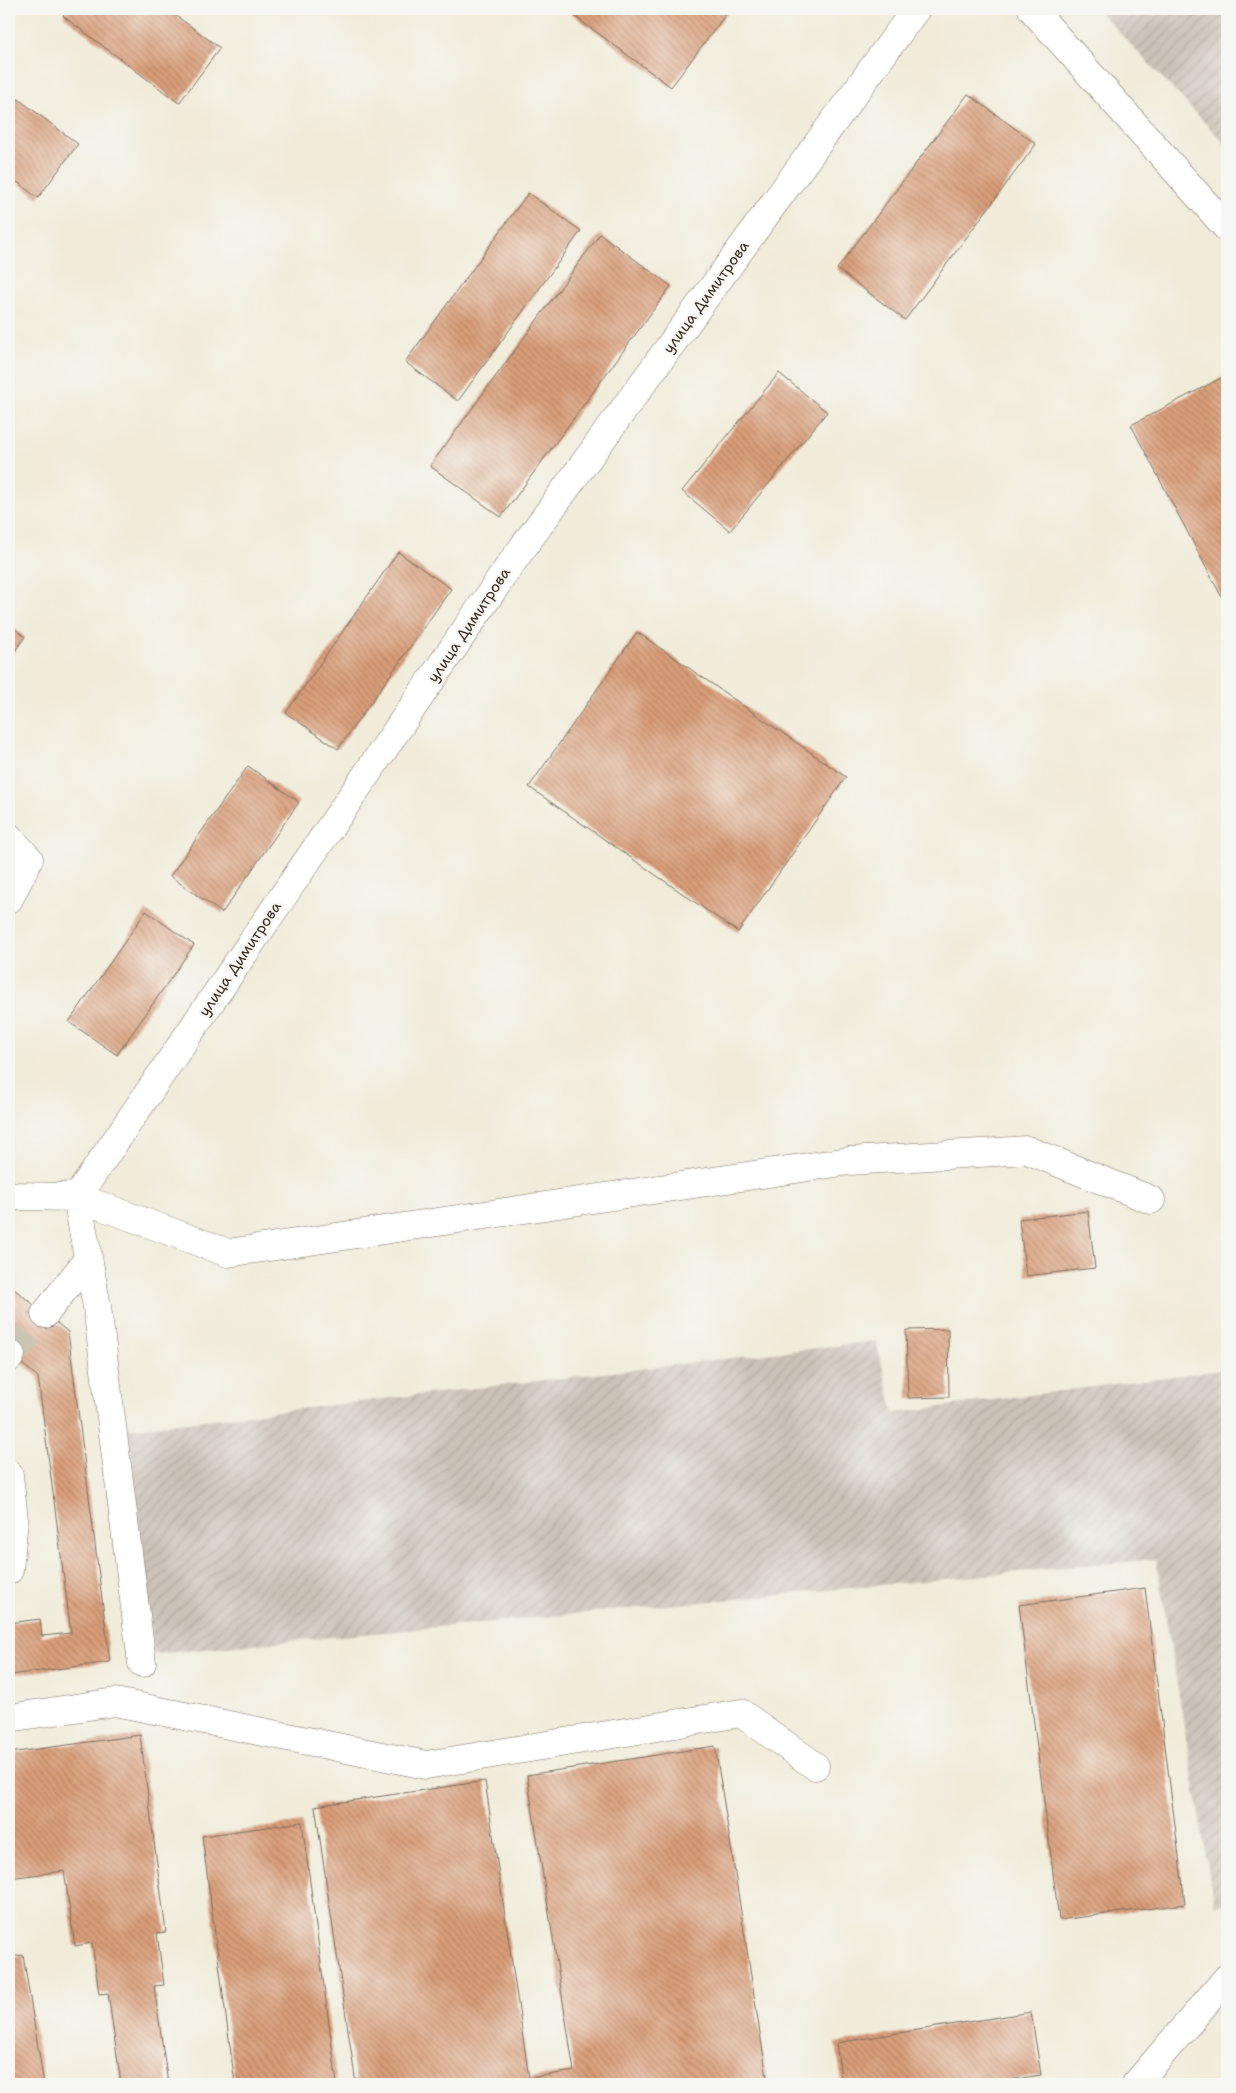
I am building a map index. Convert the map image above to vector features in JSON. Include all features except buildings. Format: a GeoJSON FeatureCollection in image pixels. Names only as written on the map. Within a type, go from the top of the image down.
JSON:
{"type":"FeatureCollection","features":[{"type":"Feature","properties":{"kind":"street","name":"улица Димитрова"},"geometry":{"type":"LineString","coordinates":[[77,1197],[510,565],[916,9]]}},
{"type":"Feature","properties":{"kind":"street"},"geometry":{"type":"LineString","coordinates":[[1032,9],[1227,228]]}},
{"type":"Feature","properties":{"kind":"street"},"geometry":{"type":"LineString","coordinates":[[9,836],[29,859],[9,899]]}},
{"type":"Feature","properties":{"kind":"street"},"geometry":{"type":"LineString","coordinates":[[9,1196],[77,1197],[228,1253],[849,1161],[1027,1150],[1151,1200]]}},
{"type":"Feature","properties":{"kind":"street"},"geometry":{"type":"LineString","coordinates":[[77,1197],[97,1307],[142,1663]]}},
{"type":"Feature","properties":{"kind":"street"},"geometry":{"type":"LineString","coordinates":[[45,1314],[88,1259]]}},
{"type":"Feature","properties":{"kind":"street"},"geometry":{"type":"LineString","coordinates":[[9,1475],[14,1520],[9,1570]]}},
{"type":"Feature","properties":{"kind":"street"},"geometry":{"type":"LineString","coordinates":[[9,1718],[115,1702],[426,1766],[741,1713],[815,1766]]}},
{"type":"Feature","properties":{"kind":"street"},"geometry":{"type":"LineString","coordinates":[[1136,2084],[1227,1978]]}},
{"type":"Feature","properties":{"kind":"shaded area"},"geometry":{"type":"Polygon","coordinates":[[[1097,9],[1227,9],[1227,146],[1097,9]]]}},
{"type":"Feature","properties":{"kind":"shaded area"},"geometry":{"type":"Polygon","coordinates":[[[876,1341],[894,1413],[1227,1369],[1227,1902],[1214,1905],[1156,1559],[154,1654],[128,1429],[876,1341]]]}},
{"type":"Feature","properties":{"kind":"tunnel"},"geometry":{"type":"LineString","coordinates":[[11,1355],[45,1314]]}}]}
